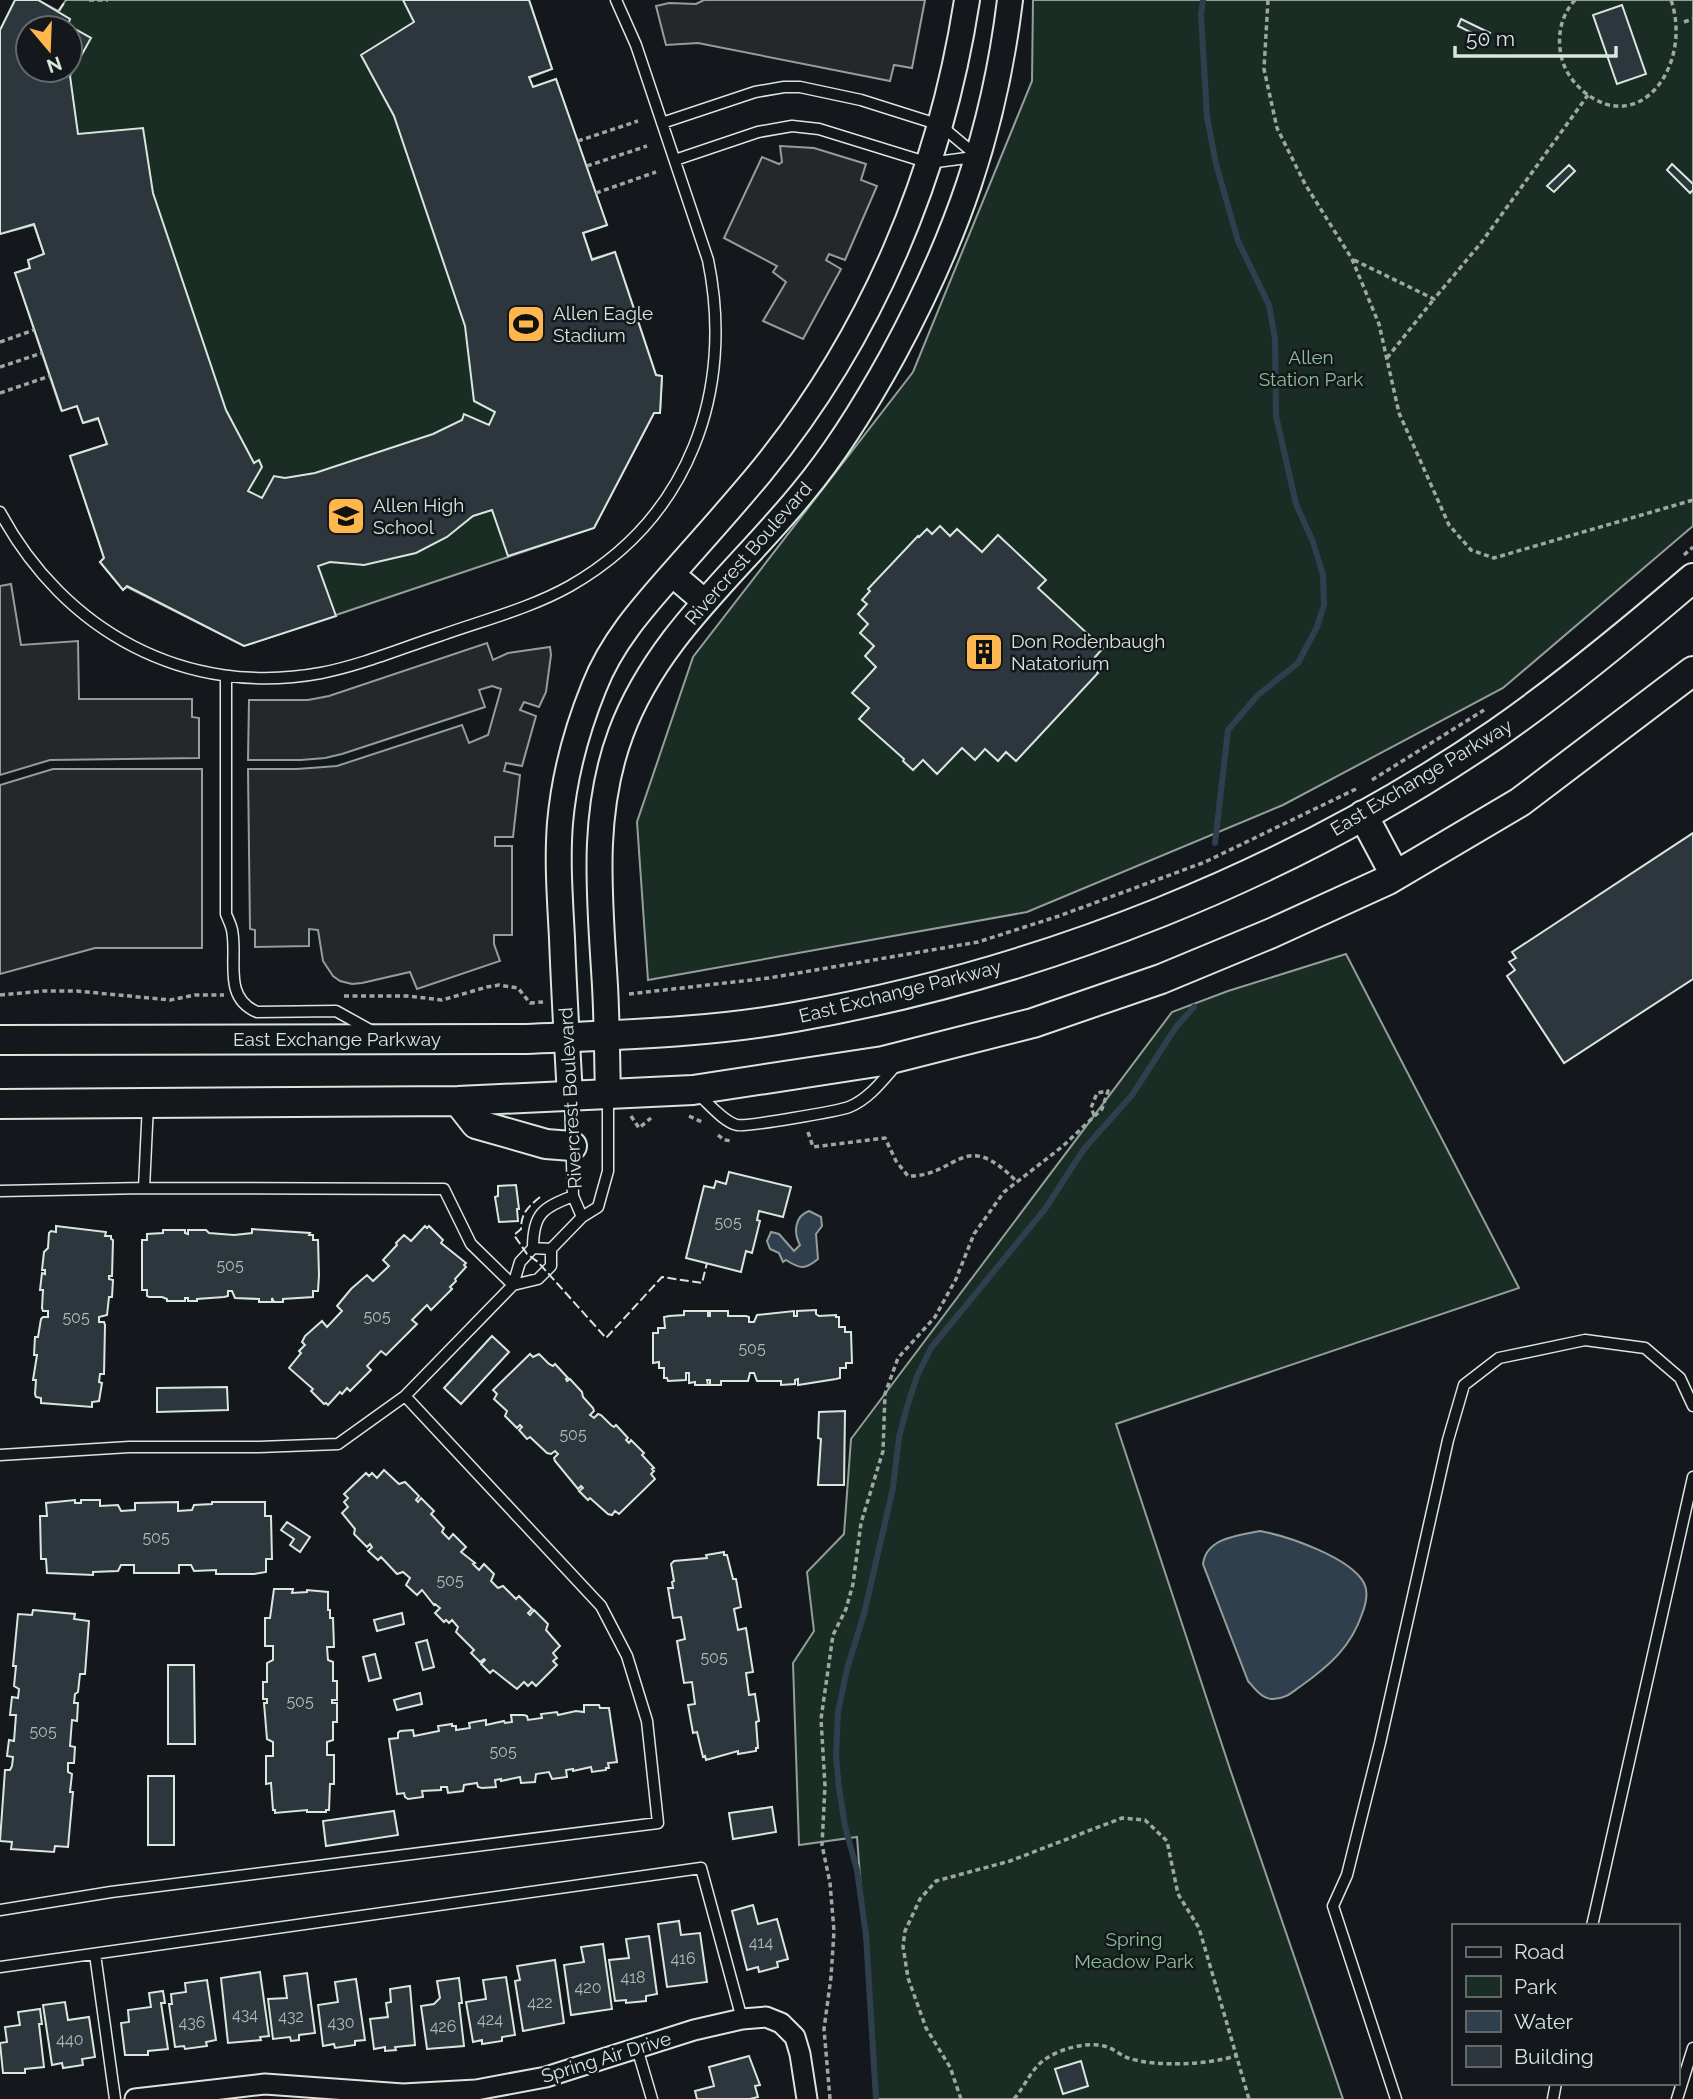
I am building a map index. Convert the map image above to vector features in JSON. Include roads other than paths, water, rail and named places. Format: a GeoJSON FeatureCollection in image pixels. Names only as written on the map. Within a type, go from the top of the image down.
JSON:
{"type":"FeatureCollection","features":[{"type":"Feature","properties":{"kind":"main road","name":"East Exchange Parkway"},"geometry":{"type":"LineString","coordinates":[[0,1040],[385,1039],[606,1035],[793,1018],[882,999],[986,971],[1079,942],[1195,898],[1257,870],[1363,815],[1437,772],[1528,711],[1604,653],[1688,567]]}},
{"type":"Feature","properties":{"kind":"main road"},"geometry":{"type":"LineString","coordinates":[[0,1104],[458,1101],[608,1095],[688,1101],[905,1055],[1033,1023],[1161,979],[1272,933],[1395,875],[1520,802],[1693,671]]}},
{"type":"Feature","properties":{"kind":"main road"},"geometry":{"type":"LineString","coordinates":[[1363,815],[1395,875]]}},
{"type":"Feature","properties":{"kind":"main road"},"geometry":{"type":"LineString","coordinates":[[458,1101],[476,1124],[546,1144],[572,1146]]}},
{"type":"Feature","properties":{"kind":"street","name":"Rivercrest Boulevard"},"geometry":{"type":"LineString","coordinates":[[570,1096],[559,858],[560,821],[570,764],[586,711],[606,660],[621,635],[801,421],[868,313],[894,257],[929,163],[955,68],[967,0]]}},
{"type":"Feature","properties":{"kind":"street","name":"Rivercrest Boulevard"},"geometry":{"type":"LineString","coordinates":[[608,1095],[598,849],[605,787],[618,741],[636,698],[666,649],[803,493],[863,409],[933,277],[967,193],[996,92],[1010,0]]}},
{"type":"Feature","properties":{"kind":"street"},"geometry":{"type":"LineString","coordinates":[[672,574],[705,602]]}},
{"type":"Feature","properties":{"kind":"street","name":"Spring Air Drive"},"geometry":{"type":"LineString","coordinates":[[135,2099],[265,2084],[404,2094],[475,2090],[546,2077],[742,2018],[766,2017],[781,2023],[794,2037],[800,2054],[807,2099]]}},
{"type":"Feature","properties":{"kind":"lane"},"geometry":{"type":"LineString","coordinates":[[0,512],[44,576],[61,596],[91,621],[149,654],[180,666],[226,676],[272,678],[321,673],[352,665],[529,605],[593,572],[625,546],[654,516],[680,477],[696,443],[708,406],[713,370],[715,312],[710,274],[675,160],[636,45],[616,0]]}},
{"type":"Feature","properties":{"kind":"lane"},"geometry":{"type":"LineString","coordinates":[[662,123],[755,92],[800,87],[851,98],[940,125],[978,156]]}},
{"type":"Feature","properties":{"kind":"lane"},"geometry":{"type":"LineString","coordinates":[[675,160],[758,132],[792,126],[819,129],[929,163],[978,156]]}},
{"type":"Feature","properties":{"kind":"lane"},"geometry":{"type":"LineString","coordinates":[[226,676],[226,914],[232,930],[233,984],[248,1008],[257,1012],[336,1011],[385,1039]]}},
{"type":"Feature","properties":{"kind":"lane"},"geometry":{"type":"LineString","coordinates":[[688,1101],[723,1116],[736,1125],[848,1108],[864,1098],[905,1055]]}},
{"type":"Feature","properties":{"kind":"lane","name":"Rivercrest Boulevard"},"geometry":{"type":"LineString","coordinates":[[570,1096],[573,1196],[582,1217],[598,1207],[608,1171],[608,1095]]}},
{"type":"Feature","properties":{"kind":"lane"},"geometry":{"type":"LineString","coordinates":[[144,1188],[148,1103]]}},
{"type":"Feature","properties":{"kind":"lane"},"geometry":{"type":"LineString","coordinates":[[0,1191],[144,1188],[444,1189],[471,1244],[513,1285]]}},
{"type":"Feature","properties":{"kind":"lane"},"geometry":{"type":"LineString","coordinates":[[0,1455],[129,1447],[338,1444],[405,1396],[513,1285],[520,1262],[533,1248],[533,1228],[543,1210],[573,1196]]}},
{"type":"Feature","properties":{"kind":"lane"},"geometry":{"type":"LineString","coordinates":[[513,1285],[538,1279],[551,1266],[551,1249],[582,1217]]}},
{"type":"Feature","properties":{"kind":"lane"},"geometry":{"type":"LineString","coordinates":[[533,1248],[551,1249]]}},
{"type":"Feature","properties":{"kind":"lane"},"geometry":{"type":"LineString","coordinates":[[1396,2099],[1334,1906],[1354,1849],[1448,1440],[1464,1385],[1499,1358],[1585,1340],[1645,1348],[1679,1378],[1693,1406]]}},
{"type":"Feature","properties":{"kind":"lane"},"geometry":{"type":"LineString","coordinates":[[0,1910],[111,1892],[658,1823],[647,1721],[627,1656],[601,1606],[405,1396]]}},
{"type":"Feature","properties":{"kind":"lane"},"geometry":{"type":"LineString","coordinates":[[1592,1924],[1693,1476]]}},
{"type":"Feature","properties":{"kind":"lane"},"geometry":{"type":"LineString","coordinates":[[0,1967],[701,1868],[742,2018]]}},
{"type":"Feature","properties":{"kind":"lane"},"geometry":{"type":"LineString","coordinates":[[95,1954],[115,2099]]}},
{"type":"Feature","properties":{"kind":"lane"},"geometry":{"type":"LineString","coordinates":[[637,2048],[652,2099]]}},
{"type":"Feature","properties":{"kind":"lane"},"geometry":{"type":"LineString","coordinates":[[1677,2099],[1693,2048]]}},
{"type":"Feature","properties":{"kind":"water"},"geometry":{"type":"Polygon","coordinates":[[[809,1211],[821,1217],[822,1226],[816,1234],[818,1259],[802,1267],[786,1260],[783,1262],[779,1253],[770,1249],[767,1241],[771,1232],[779,1234],[794,1251],[800,1245],[796,1230],[798,1221],[809,1211]]]}},
{"type":"Feature","properties":{"kind":"water"},"geometry":{"type":"Polygon","coordinates":[[[1260,1531],[1301,1543],[1332,1556],[1357,1574],[1366,1591],[1362,1614],[1345,1646],[1311,1679],[1278,1699],[1269,1699],[1262,1695],[1248,1681],[1203,1564],[1205,1555],[1217,1543],[1234,1536],[1260,1531]]]}},
{"type":"Feature","properties":{"kind":"waterway"},"geometry":{"type":"LineString","coordinates":[[1203,0],[1201,15],[1207,117],[1216,164],[1238,241],[1269,305],[1275,339],[1276,416],[1296,504],[1313,542],[1323,575],[1324,605],[1317,627],[1298,663],[1258,695],[1228,730],[1215,843]]}},
{"type":"Feature","properties":{"kind":"waterway"},"geometry":{"type":"LineString","coordinates":[[876,2099],[866,1935],[857,1870],[845,1826],[836,1756],[838,1712],[893,1488],[899,1437],[907,1407],[917,1376],[931,1348],[1045,1209],[1084,1149],[1132,1095],[1176,1027],[1194,1007]]}},
{"type":"Feature","properties":{"kind":"place","name":"Allen Eagle Stadium"},"geometry":{"type":"Point","coordinates":[526,324]}},
{"type":"Feature","properties":{"kind":"place","name":"Allen High School"},"geometry":{"type":"Point","coordinates":[346,516]}},
{"type":"Feature","properties":{"kind":"place","name":"Don Rodenbaugh Natatorium"},"geometry":{"type":"Point","coordinates":[984,652]}},
{"type":"Feature","properties":{"kind":"park label","name":"Allen Station Park"},"geometry":{"type":"Point","coordinates":[1311,368]}},
{"type":"Feature","properties":{"kind":"park label","name":"Spring Meadow Park"},"geometry":{"type":"Point","coordinates":[1134,1950]}}]}
